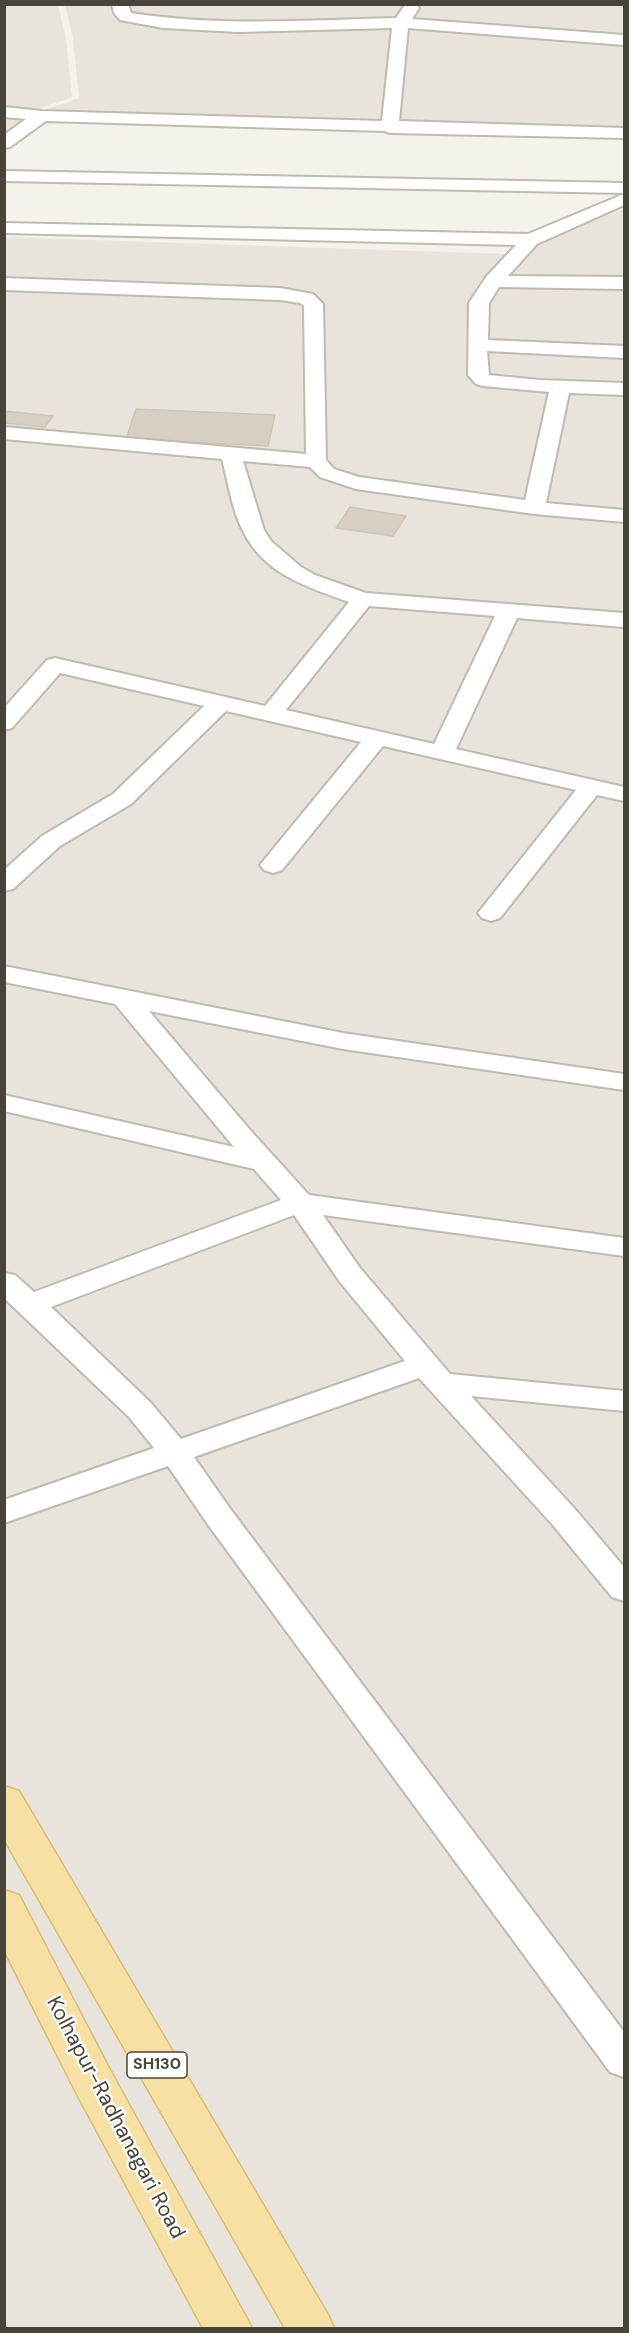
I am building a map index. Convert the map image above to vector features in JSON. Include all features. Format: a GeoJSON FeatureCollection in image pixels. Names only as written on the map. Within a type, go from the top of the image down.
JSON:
{"type":"FeatureCollection","features":[{"type":"Feature","properties":{"kind":"main road","name":"SH130"},"geometry":{"type":"LineString","coordinates":[[4,1802],[310,2328]]}},
{"type":"Feature","properties":{"kind":"main road","name":"Kolhapur-Radhanagari Road"},"geometry":{"type":"LineString","coordinates":[[4,1907],[94,2083],[228,2328]]}},
{"type":"Feature","properties":{"kind":"street"},"geometry":{"type":"LineString","coordinates":[[120,4],[122,13],[142,21],[250,27],[400,23],[624,40]]}},
{"type":"Feature","properties":{"kind":"street"},"geometry":{"type":"LineString","coordinates":[[390,128],[400,23],[413,4]]}},
{"type":"Feature","properties":{"kind":"street"},"geometry":{"type":"LineString","coordinates":[[250,27],[263,12]]}},
{"type":"Feature","properties":{"kind":"street"},"geometry":{"type":"LineString","coordinates":[[4,112],[42,116],[390,128],[624,133]]}},
{"type":"Feature","properties":{"kind":"street"},"geometry":{"type":"LineString","coordinates":[[4,143],[42,116]]}},
{"type":"Feature","properties":{"kind":"street"},"geometry":{"type":"LineString","coordinates":[[4,176],[624,188]]}},
{"type":"Feature","properties":{"kind":"street"},"geometry":{"type":"LineString","coordinates":[[624,199],[531,240],[493,281],[479,303],[477,345],[478,375],[483,381],[624,389]]}},
{"type":"Feature","properties":{"kind":"street"},"geometry":{"type":"LineString","coordinates":[[4,228],[531,240]]}},
{"type":"Feature","properties":{"kind":"street"},"geometry":{"type":"LineString","coordinates":[[493,281],[624,283]]}},
{"type":"Feature","properties":{"kind":"street"},"geometry":{"type":"LineString","coordinates":[[4,284],[280,294],[306,298],[313,304],[316,461],[327,473],[356,483],[534,508],[624,516]]}},
{"type":"Feature","properties":{"kind":"street"},"geometry":{"type":"LineString","coordinates":[[477,345],[624,352]]}},
{"type":"Feature","properties":{"kind":"street"},"geometry":{"type":"LineString","coordinates":[[534,508],[560,387]]}},
{"type":"Feature","properties":{"kind":"street"},"geometry":{"type":"LineString","coordinates":[[4,433],[316,461]]}},
{"type":"Feature","properties":{"kind":"street"},"geometry":{"type":"LineString","coordinates":[[230,452],[254,530],[263,545],[293,572],[307,580],[363,599],[624,620]]}},
{"type":"Feature","properties":{"kind":"street"},"geometry":{"type":"LineString","coordinates":[[271,714],[363,599]]}},
{"type":"Feature","properties":{"kind":"street"},"geometry":{"type":"LineString","coordinates":[[442,753],[509,611]]}},
{"type":"Feature","properties":{"kind":"street"},"geometry":{"type":"LineString","coordinates":[[4,723],[55,665],[624,794]]}},
{"type":"Feature","properties":{"kind":"street"},"geometry":{"type":"LineString","coordinates":[[4,884],[51,842],[122,799],[220,703]]}},
{"type":"Feature","properties":{"kind":"street"},"geometry":{"type":"LineString","coordinates":[[273,865],[376,738]]}},
{"type":"Feature","properties":{"kind":"street"},"geometry":{"type":"LineString","coordinates":[[491,913],[591,787]]}},
{"type":"Feature","properties":{"kind":"street"},"geometry":{"type":"LineString","coordinates":[[4,974],[343,1041],[624,1082]]}},
{"type":"Feature","properties":{"kind":"street"},"geometry":{"type":"LineString","coordinates":[[124,998],[300,1203],[350,1275],[434,1374],[563,1516],[624,1589]]}},
{"type":"Feature","properties":{"kind":"street"},"geometry":{"type":"LineString","coordinates":[[4,1103],[263,1162]]}},
{"type":"Feature","properties":{"kind":"street"},"geometry":{"type":"LineString","coordinates":[[30,1304],[300,1203],[624,1247]]}},
{"type":"Feature","properties":{"kind":"street"},"geometry":{"type":"LineString","coordinates":[[4,1281],[140,1410],[174,1452],[220,1518],[624,2061]]}},
{"type":"Feature","properties":{"kind":"street"},"geometry":{"type":"LineString","coordinates":[[4,1512],[174,1452],[434,1374],[624,1401]]}},
{"type":"Feature","properties":{"kind":"shaded area"},"geometry":{"type":"Polygon","coordinates":[[[5,5],[58,5],[66,39],[72,97],[33,111],[5,134],[5,5]]]}},
{"type":"Feature","properties":{"kind":"shaded area"},"geometry":{"type":"Polygon","coordinates":[[[65,5],[624,5],[624,136],[345,128],[39,112],[79,98],[73,39],[65,5]]]}},
{"type":"Feature","properties":{"kind":"shaded area"},"geometry":{"type":"Polygon","coordinates":[[[624,206],[624,2328],[5,2328],[5,237],[505,254],[624,206]]]}},
{"type":"Feature","properties":{"kind":"building"},"geometry":{"type":"Polygon","coordinates":[[[136,409],[275,415],[268,446],[126,439],[136,409]]]}},
{"type":"Feature","properties":{"kind":"building"},"geometry":{"type":"Polygon","coordinates":[[[4,411],[53,416],[45,427],[4,423],[4,411]]]}},
{"type":"Feature","properties":{"kind":"building"},"geometry":{"type":"Polygon","coordinates":[[[350,507],[406,516],[393,536],[336,528],[350,507]]]}}]}
